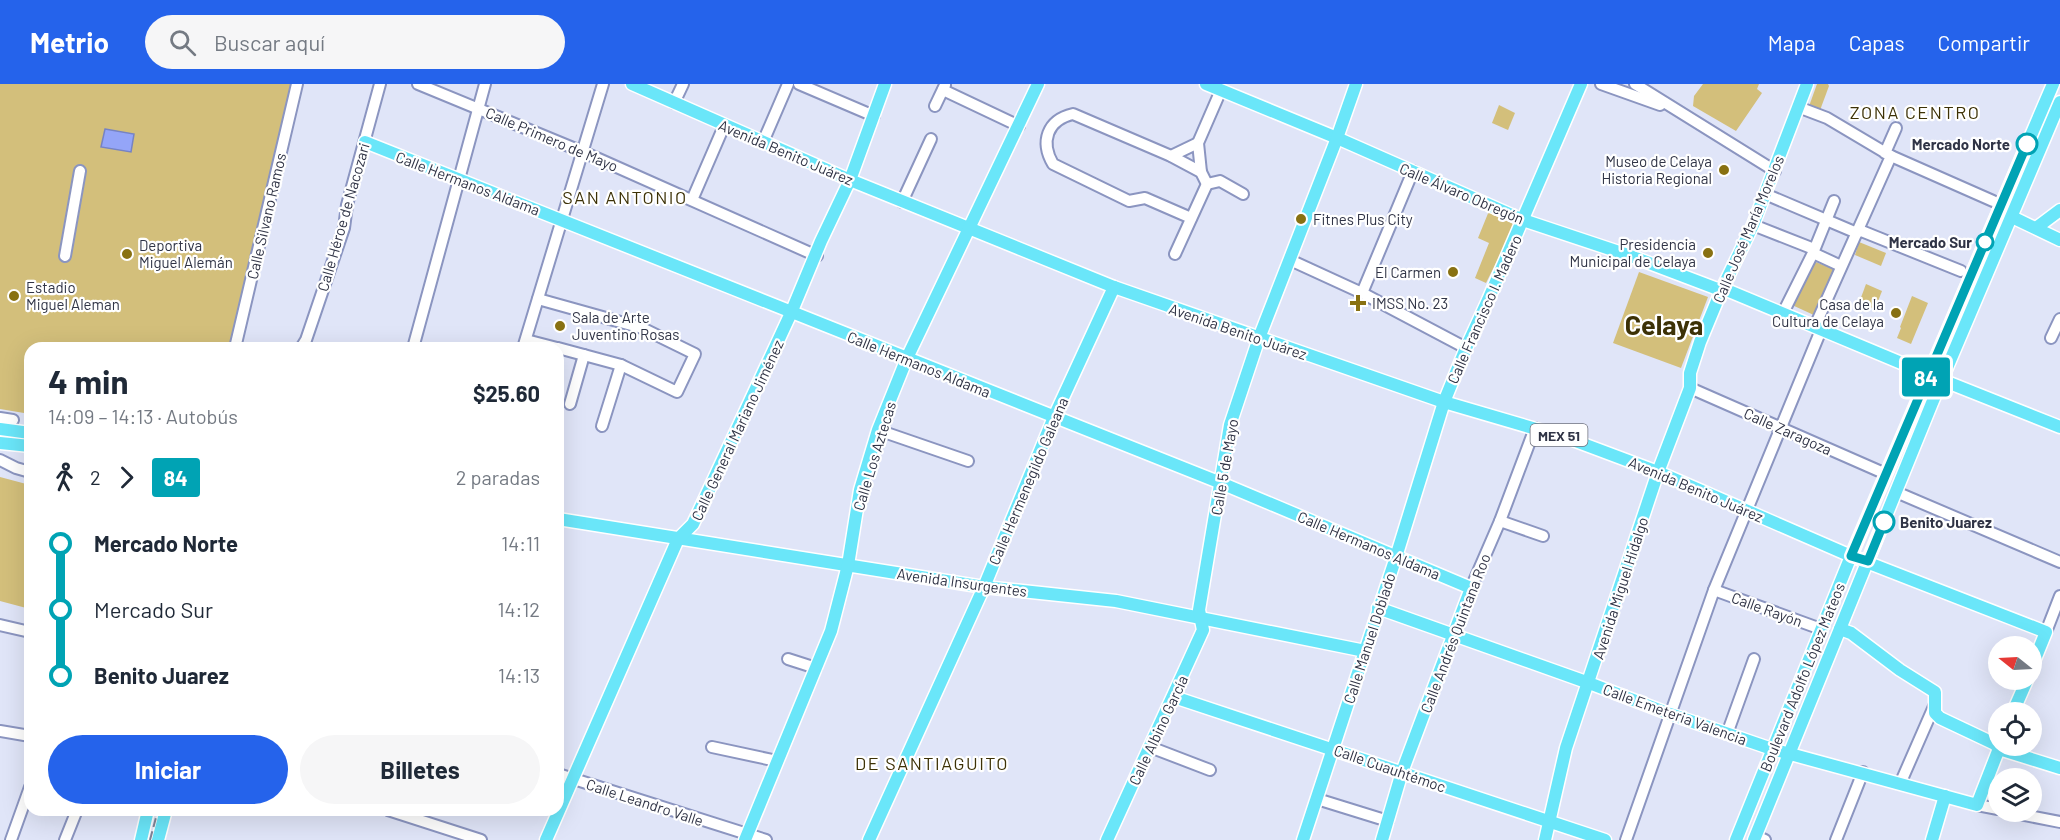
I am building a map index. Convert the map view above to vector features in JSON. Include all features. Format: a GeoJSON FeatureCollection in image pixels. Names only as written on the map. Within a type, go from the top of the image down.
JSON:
{"type":"FeatureCollection","features":[{"type":"Feature","properties":{"kind":"main road","name":"Avenida Benito Juárez"},"geometry":{"type":"LineString","coordinates":[[632,84],[902,202],[1114,287],[1444,402],[1570,439],[1658,472],[1851,556]]}},
{"type":"Feature","properties":{"kind":"main road","name":"Calle General Mariano Jiménez"},"geometry":{"type":"LineString","coordinates":[[564,798],[678,538],[693,524],[791,314],[850,180],[885,84]]}},
{"type":"Feature","properties":{"kind":"main road","name":"Calle Los Aztecas"},"geometry":{"type":"LineString","coordinates":[[746,837],[831,631],[848,565],[860,490],[878,430],[906,358],[970,230],[1038,84]]}},
{"type":"Feature","properties":{"kind":"main road","name":"Calle Álvaro Obregón"},"geometry":{"type":"LineString","coordinates":[[1206,84],[1337,138],[1523,220],[1722,289],[1942,381],[2060,427]]}},
{"type":"Feature","properties":{"kind":"main road","name":"Calle 5 de Mayo"},"geometry":{"type":"LineString","coordinates":[[1202,619],[1199,610],[1230,425],[1259,338],[1356,84]]}},
{"type":"Feature","properties":{"kind":"main road","name":"Calle Francisco I. Madero"},"geometry":{"type":"LineString","coordinates":[[1444,402],[1581,84]]}},
{"type":"Feature","properties":{"kind":"main road","name":"Calle José María Morelos"},"geometry":{"type":"LineString","coordinates":[[1690,373],[1722,289],[1753,225],[1807,84]]}},
{"type":"Feature","properties":{"kind":"main road","name":"Boulevard Adolfo López Mateos"},"geometry":{"type":"LineString","coordinates":[[1736,840],[1927,374],[2053,84]]}},
{"type":"Feature","properties":{"kind":"main road","name":"Boulevard Adolfo López Mateos"},"geometry":{"type":"LineString","coordinates":[[1758,839],[1788,754],[2060,102]]}},
{"type":"Feature","properties":{"kind":"main road","name":"Calle Hermanos Aldama"},"geometry":{"type":"LineString","coordinates":[[365,142],[563,220],[791,314],[1221,483],[1471,588]]}},
{"type":"Feature","properties":{"kind":"main road"},"geometry":{"type":"LineString","coordinates":[[2036,228],[2060,210]]}},
{"type":"Feature","properties":{"kind":"main road"},"geometry":{"type":"LineString","coordinates":[[2012,217],[2060,240]]}},
{"type":"Feature","properties":{"kind":"main road","name":"Calle Hermenegildo Galeana"},"geometry":{"type":"LineString","coordinates":[[869,840],[984,587],[1054,417],[1114,287]]}},
{"type":"Feature","properties":{"kind":"main road","name":"Avenida Miguel Hidalgo"},"geometry":{"type":"LineString","coordinates":[[1545,840],[1566,748],[1658,472],[1690,388],[1690,373]]}},
{"type":"Feature","properties":{"kind":"main road","name":"Calle Manuel Doblado"},"geometry":{"type":"LineString","coordinates":[[1303,840],[1444,402]]}},
{"type":"Feature","properties":{"kind":"main road"},"geometry":{"type":"LineString","coordinates":[[5,426],[24,431]]}},
{"type":"Feature","properties":{"kind":"main road"},"geometry":{"type":"LineString","coordinates":[[0,443],[24,445]]}},
{"type":"Feature","properties":{"kind":"main road","name":"Avenida Insurgentes"},"geometry":{"type":"LineString","coordinates":[[564,520],[984,587],[1116,601],[1365,651]]}},
{"type":"Feature","properties":{"kind":"main road","name":"MEX 51"},"geometry":{"type":"LineString","coordinates":[[1851,556],[2046,632]]}},
{"type":"Feature","properties":{"kind":"main road","name":"Calle Andrés Quintana Roo"},"geometry":{"type":"LineString","coordinates":[[1382,840],[1402,772],[1471,588]]}},
{"type":"Feature","properties":{"kind":"main road","name":"Calle Emeteria Valencia"},"geometry":{"type":"LineString","coordinates":[[1378,608],[1772,749],[1977,805]]}},
{"type":"Feature","properties":{"kind":"main road","name":"Calle Albino García"},"geometry":{"type":"LineString","coordinates":[[1107,840],[1203,630],[1202,619]]}},
{"type":"Feature","properties":{"kind":"main road"},"geometry":{"type":"LineString","coordinates":[[1840,629],[1851,633],[1900,670],[1935,692],[1935,713],[1940,718],[1988,741]]}},
{"type":"Feature","properties":{"kind":"main road"},"geometry":{"type":"LineString","coordinates":[[2042,642],[2046,632]]}},
{"type":"Feature","properties":{"kind":"main road","name":"Calle Cuauhtémoc"},"geometry":{"type":"LineString","coordinates":[[1174,697],[1605,840]]}},
{"type":"Feature","properties":{"kind":"main road"},"geometry":{"type":"LineString","coordinates":[[1977,805],[1996,756]]}},
{"type":"Feature","properties":{"kind":"main road"},"geometry":{"type":"LineString","coordinates":[[2025,756],[2060,768]]}},
{"type":"Feature","properties":{"kind":"main road"},"geometry":{"type":"LineString","coordinates":[[1932,840],[1945,796]]}},
{"type":"Feature","properties":{"kind":"main road"},"geometry":{"type":"LineString","coordinates":[[141,840],[147,816]]}},
{"type":"Feature","properties":{"kind":"main road"},"geometry":{"type":"LineString","coordinates":[[158,840],[164,816]]}},
{"type":"Feature","properties":{"kind":"main road","name":"Calle General Mariano Jiménez"},"geometry":{"type":"LineString","coordinates":[[546,840],[556,816]]}},
{"type":"Feature","properties":{"kind":"street","name":"Calle Silvano Ramos"},"geometry":{"type":"LineString","coordinates":[[236,342],[297,84]]}},
{"type":"Feature","properties":{"kind":"street","name":"Calle Héroe de Nacozari"},"geometry":{"type":"LineString","coordinates":[[305,342],[344,228],[347,205],[380,84]]}},
{"type":"Feature","properties":{"kind":"street","name":"Calle Primero de Mayo"},"geometry":{"type":"LineString","coordinates":[[418,84],[583,152],[817,256]]}},
{"type":"Feature","properties":{"kind":"street"},"geometry":{"type":"LineString","coordinates":[[415,342],[485,84]]}},
{"type":"Feature","properties":{"kind":"street"},"geometry":{"type":"LineString","coordinates":[[526,342],[603,84]]}},
{"type":"Feature","properties":{"kind":"street"},"geometry":{"type":"LineString","coordinates":[[674,103],[683,84]]}},
{"type":"Feature","properties":{"kind":"street"},"geometry":{"type":"LineString","coordinates":[[763,142],[788,84]]}},
{"type":"Feature","properties":{"kind":"street"},"geometry":{"type":"LineString","coordinates":[[799,84],[874,116]]}},
{"type":"Feature","properties":{"kind":"street"},"geometry":{"type":"LineString","coordinates":[[1601,84],[1676,111]]}},
{"type":"Feature","properties":{"kind":"street"},"geometry":{"type":"LineString","coordinates":[[1635,84],[1774,171]]}},
{"type":"Feature","properties":{"kind":"street"},"geometry":{"type":"LineString","coordinates":[[935,106],[944,87],[1018,126]]}},
{"type":"Feature","properties":{"kind":"street"},"geometry":{"type":"LineString","coordinates":[[1175,254],[1207,184],[1202,172],[1198,143],[1221,90]]}},
{"type":"Feature","properties":{"kind":"street"},"geometry":{"type":"LineString","coordinates":[[1798,107],[1827,118],[1888,154],[1993,201]]}},
{"type":"Feature","properties":{"kind":"street"},"geometry":{"type":"LineString","coordinates":[[1191,218],[1145,198],[1129,201],[1053,164],[1047,154],[1049,131],[1054,122],[1063,116],[1073,114],[1171,156],[1202,172]]}},
{"type":"Feature","properties":{"kind":"street"},"geometry":{"type":"LineString","coordinates":[[692,200],[724,126]]}},
{"type":"Feature","properties":{"kind":"street"},"geometry":{"type":"LineString","coordinates":[[1626,840],[1714,590],[1780,427],[1841,266],[1858,232],[1896,128]]}},
{"type":"Feature","properties":{"kind":"street"},"geometry":{"type":"LineString","coordinates":[[902,202],[931,140]]}},
{"type":"Feature","properties":{"kind":"street"},"geometry":{"type":"LineString","coordinates":[[1171,156],[1198,143]]}},
{"type":"Feature","properties":{"kind":"street"},"geometry":{"type":"LineString","coordinates":[[65,256],[80,171]]}},
{"type":"Feature","properties":{"kind":"street"},"geometry":{"type":"LineString","coordinates":[[1362,293],[1413,171]]}},
{"type":"Feature","properties":{"kind":"street"},"geometry":{"type":"LineString","coordinates":[[1207,184],[1220,182],[1243,194]]}},
{"type":"Feature","properties":{"kind":"street"},"geometry":{"type":"LineString","coordinates":[[1764,194],[1961,271]]}},
{"type":"Feature","properties":{"kind":"street"},"geometry":{"type":"LineString","coordinates":[[1783,313],[1814,251],[1834,201]]}},
{"type":"Feature","properties":{"kind":"street"},"geometry":{"type":"LineString","coordinates":[[1753,225],[1814,251],[1841,266]]}},
{"type":"Feature","properties":{"kind":"street"},"geometry":{"type":"LineString","coordinates":[[1290,260],[1362,293],[1466,348]]}},
{"type":"Feature","properties":{"kind":"street"},"geometry":{"type":"LineString","coordinates":[[538,299],[642,328],[695,354],[677,392],[621,365],[564,350]]}},
{"type":"Feature","properties":{"kind":"street"},"geometry":{"type":"LineString","coordinates":[[2051,338],[2060,319]]}},
{"type":"Feature","properties":{"kind":"street"},"geometry":{"type":"LineString","coordinates":[[570,404],[584,355]]}},
{"type":"Feature","properties":{"kind":"street"},"geometry":{"type":"LineString","coordinates":[[602,426],[621,365]]}},
{"type":"Feature","properties":{"kind":"street","name":"Calle Zaragoza"},"geometry":{"type":"LineString","coordinates":[[1690,388],[1886,474]]}},
{"type":"Feature","properties":{"kind":"street"},"geometry":{"type":"LineString","coordinates":[[0,418],[5,426]]}},
{"type":"Feature","properties":{"kind":"street","name":"Calle Andrés Quintana Roo"},"geometry":{"type":"LineString","coordinates":[[1471,588],[1500,521],[1535,428]]}},
{"type":"Feature","properties":{"kind":"street"},"geometry":{"type":"LineString","coordinates":[[878,430],[968,461]]}},
{"type":"Feature","properties":{"kind":"street"},"geometry":{"type":"LineString","coordinates":[[0,460],[24,470]]}},
{"type":"Feature","properties":{"kind":"street"},"geometry":{"type":"LineString","coordinates":[[1896,492],[2060,562]]}},
{"type":"Feature","properties":{"kind":"street"},"geometry":{"type":"LineString","coordinates":[[1500,521],[1543,536]]}},
{"type":"Feature","properties":{"kind":"street","name":"Calle Rayón"},"geometry":{"type":"LineString","coordinates":[[1714,590],[1821,629]]}},
{"type":"Feature","properties":{"kind":"street"},"geometry":{"type":"LineString","coordinates":[[2046,632],[2060,596]]}},
{"type":"Feature","properties":{"kind":"street"},"geometry":{"type":"LineString","coordinates":[[0,625],[24,631]]}},
{"type":"Feature","properties":{"kind":"street"},"geometry":{"type":"LineString","coordinates":[[788,659],[816,668]]}},
{"type":"Feature","properties":{"kind":"street"},"geometry":{"type":"LineString","coordinates":[[1727,734],[1754,659]]}},
{"type":"Feature","properties":{"kind":"street"},"geometry":{"type":"LineString","coordinates":[[1900,784],[1936,701]]}},
{"type":"Feature","properties":{"kind":"street"},"geometry":{"type":"LineString","coordinates":[[0,731],[24,735]]}},
{"type":"Feature","properties":{"kind":"street"},"geometry":{"type":"LineString","coordinates":[[712,747],[777,761]]}},
{"type":"Feature","properties":{"kind":"street"},"geometry":{"type":"LineString","coordinates":[[1150,747],[1210,770]]}},
{"type":"Feature","properties":{"kind":"street"},"geometry":{"type":"LineString","coordinates":[[1836,840],[1863,772]]}},
{"type":"Feature","properties":{"kind":"street","name":"Calle Leandro Valle"},"geometry":{"type":"LineString","coordinates":[[564,776],[746,837],[766,840]]}},
{"type":"Feature","properties":{"kind":"street"},"geometry":{"type":"LineString","coordinates":[[1317,799],[1388,821]]}},
{"type":"Feature","properties":{"kind":"street"},"geometry":{"type":"LineString","coordinates":[[11,840],[24,804]]}},
{"type":"Feature","properties":{"kind":"street"},"geometry":{"type":"LineString","coordinates":[[1977,805],[1988,807]]}},
{"type":"Feature","properties":{"kind":"street"},"geometry":{"type":"LineString","coordinates":[[65,840],[75,816]]}},
{"type":"Feature","properties":{"kind":"street"},"geometry":{"type":"LineString","coordinates":[[407,816],[481,840]]}},
{"type":"Feature","properties":{"kind":"street"},"geometry":{"type":"LineString","coordinates":[[2042,818],[2060,822]]}},
{"type":"Feature","properties":{"kind":"shaded area","name":"Deportiva Miguel Alemán"},"geometry":{"type":"Polygon","coordinates":[[[0,84],[293,84],[233,342],[24,342],[24,413],[0,409],[0,84]]]}},
{"type":"Feature","properties":{"kind":"shaded area"},"geometry":{"type":"Polygon","coordinates":[[[1703,84],[1759,84],[1757,89],[1762,93],[1736,131],[1693,106],[1694,96],[1703,84]]]}},
{"type":"Feature","properties":{"kind":"shaded area"},"geometry":{"type":"Polygon","coordinates":[[[1817,84],[1828,84],[1829,86],[1819,113],[1808,109],[1817,84]]]}},
{"type":"Feature","properties":{"kind":"shaded area"},"geometry":{"type":"Polygon","coordinates":[[[1499,105],[1515,113],[1508,130],[1492,123],[1499,105]]]}},
{"type":"Feature","properties":{"kind":"shaded area"},"geometry":{"type":"Polygon","coordinates":[[[1489,211],[1515,225],[1486,283],[1475,278],[1489,243],[1478,238],[1489,211]]]}},
{"type":"Feature","properties":{"kind":"shaded area"},"geometry":{"type":"Polygon","coordinates":[[[1859,242],[1886,253],[1881,266],[1855,255],[1859,242]]]}},
{"type":"Feature","properties":{"kind":"shaded area"},"geometry":{"type":"Polygon","coordinates":[[[1813,261],[1836,270],[1816,316],[1792,305],[1813,261]]]}},
{"type":"Feature","properties":{"kind":"shaded area"},"geometry":{"type":"Polygon","coordinates":[[[1639,272],[1708,297],[1681,368],[1613,343],[1639,272]]]}},
{"type":"Feature","properties":{"kind":"shaded area"},"geometry":{"type":"Polygon","coordinates":[[[1866,284],[1882,291],[1875,309],[1859,303],[1866,284]]]}},
{"type":"Feature","properties":{"kind":"shaded area"},"geometry":{"type":"Polygon","coordinates":[[[1912,296],[1928,303],[1911,344],[1897,338],[1912,296]]]}},
{"type":"Feature","properties":{"kind":"shaded area"},"geometry":{"type":"Polygon","coordinates":[[[0,477],[24,483],[24,607],[0,601],[0,477]]]}},
{"type":"Feature","properties":{"kind":"water"},"geometry":{"type":"Polygon","coordinates":[[[105,129],[134,134],[131,152],[101,147],[105,129]]]}},
{"type":"Feature","properties":{"kind":"railway"},"geometry":{"type":"LineString","coordinates":[[150,840],[156,816]]}},
{"type":"Feature","properties":{"kind":"bus line","name":"84"},"geometry":{"type":"LineString","coordinates":[[1884,522],[1868,561],[1851,556],[2027,144]]}},
{"type":"Feature","properties":{"kind":"place","name":"Mercado Norte"},"geometry":{"type":"Point","coordinates":[2027,144]}},
{"type":"Feature","properties":{"kind":"place","name":"Museo de Celaya Historia Regional"},"geometry":{"type":"Point","coordinates":[1724,170]}},
{"type":"Feature","properties":{"kind":"place","name":"Fitnes Plus City"},"geometry":{"type":"Point","coordinates":[1301,219]}},
{"type":"Feature","properties":{"kind":"place","name":"Mercado Sur"},"geometry":{"type":"Point","coordinates":[1985,242]}},
{"type":"Feature","properties":{"kind":"place","name":"Presidencia Municipal de Celaya"},"geometry":{"type":"Point","coordinates":[1708,253]}},
{"type":"Feature","properties":{"kind":"place","name":"Deportiva Miguel Alemán"},"geometry":{"type":"Point","coordinates":[127,254]}},
{"type":"Feature","properties":{"kind":"place","name":"El Carmen"},"geometry":{"type":"Point","coordinates":[1453,272]}},
{"type":"Feature","properties":{"kind":"place","name":"Estadio Miguel Aleman"},"geometry":{"type":"Point","coordinates":[14,296]}},
{"type":"Feature","properties":{"kind":"place","name":"IMSS No. 23"},"geometry":{"type":"Point","coordinates":[1358,303]}},
{"type":"Feature","properties":{"kind":"place","name":"Casa de la Cultura de Celaya"},"geometry":{"type":"Point","coordinates":[1896,313]}},
{"type":"Feature","properties":{"kind":"place","name":"Sala de Arte Juventino Rosas"},"geometry":{"type":"Point","coordinates":[560,326]}},
{"type":"Feature","properties":{"kind":"place","name":"Benito Juarez"},"geometry":{"type":"Point","coordinates":[1884,522]}},
{"type":"Feature","properties":{"kind":"district","name":"ZONA CENTRO"},"geometry":{"type":"Point","coordinates":[1915,112]}},
{"type":"Feature","properties":{"kind":"district","name":"SAN ANTONIO"},"geometry":{"type":"Point","coordinates":[625,197]}},
{"type":"Feature","properties":{"kind":"district","name":"Celaya"},"geometry":{"type":"Point","coordinates":[1664,324]}},
{"type":"Feature","properties":{"kind":"district","name":"DE SANTIAGUITO"},"geometry":{"type":"Point","coordinates":[932,763]}}]}
